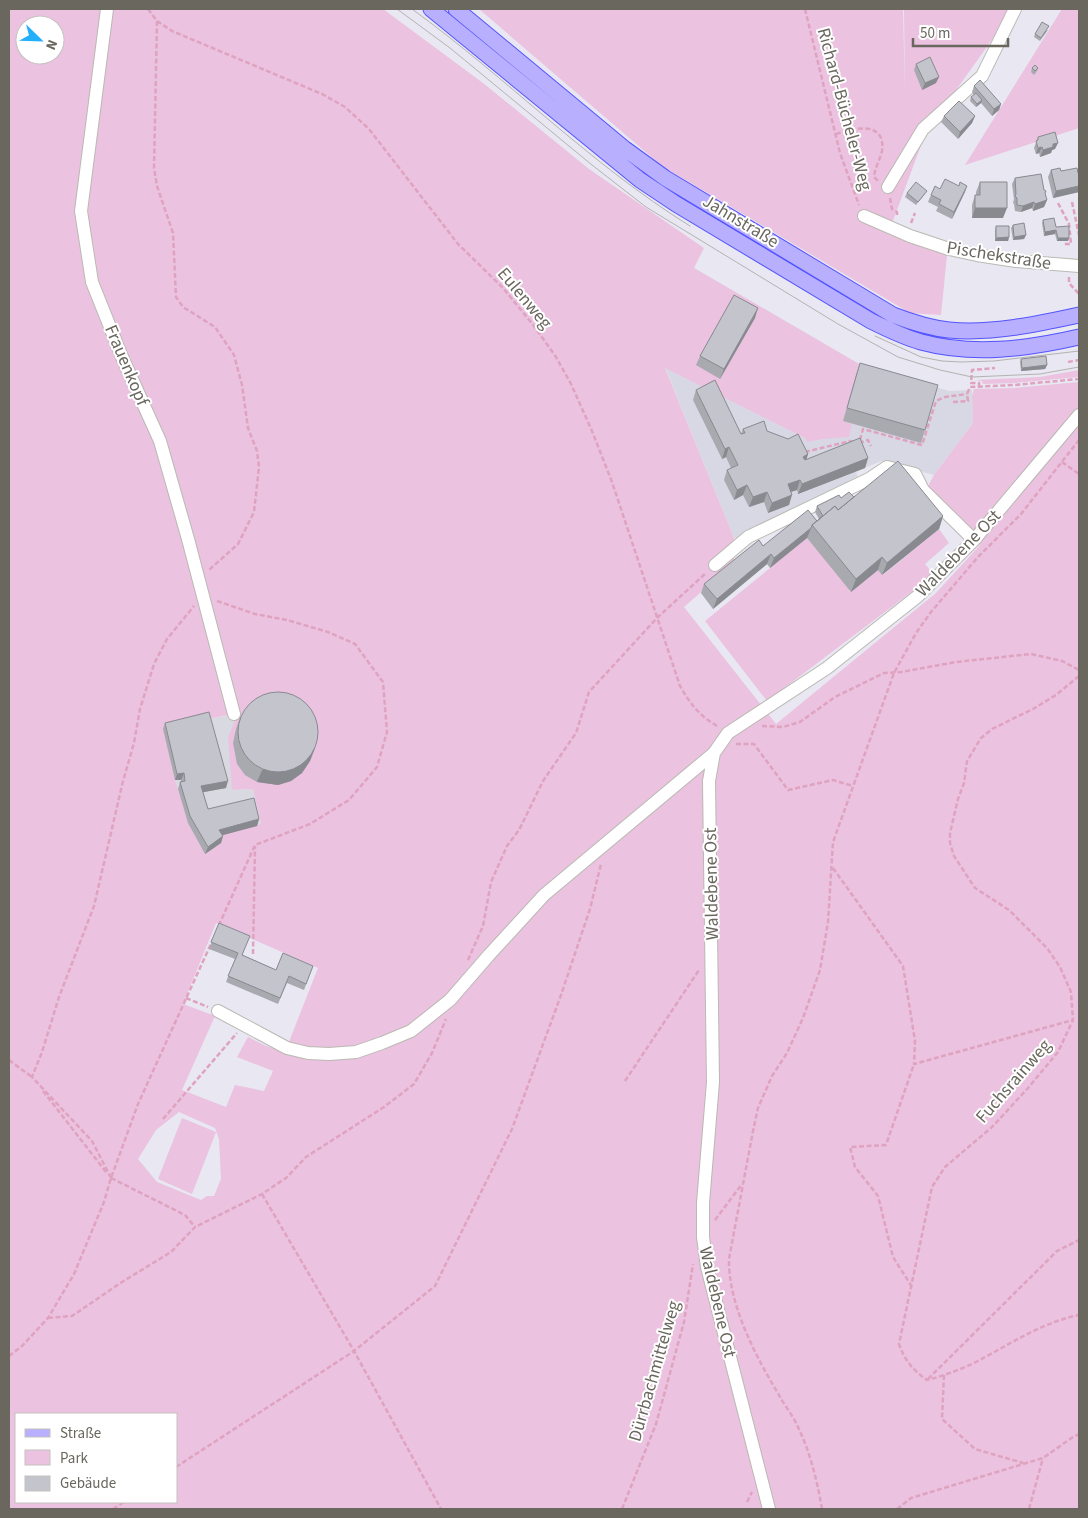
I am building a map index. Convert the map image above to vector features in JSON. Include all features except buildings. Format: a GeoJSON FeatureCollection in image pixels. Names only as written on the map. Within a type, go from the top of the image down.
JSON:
{"type":"FeatureCollection","features":[{"type":"Feature","properties":{"kind":"main road","name":"Jahnstraße"},"geometry":{"type":"LineString","coordinates":[[431,9],[640,180],[871,321],[920,342],[958,348],[1020,348],[1079,337]]}},
{"type":"Feature","properties":{"kind":"main road","name":"Jahnstraße"},"geometry":{"type":"LineString","coordinates":[[456,9],[650,168],[893,315],[908,321],[948,330],[979,330],[1051,321],[1079,315]]}},
{"type":"Feature","properties":{"kind":"street","name":"Frauenkopf"},"geometry":{"type":"LineString","coordinates":[[107,9],[82,210],[92,282],[122,357],[160,441],[234,714]]}},
{"type":"Feature","properties":{"kind":"street"},"geometry":{"type":"LineString","coordinates":[[888,187],[923,129],[982,76],[1015,9]]}},
{"type":"Feature","properties":{"kind":"street","name":"Pischekstraße"},"geometry":{"type":"LineString","coordinates":[[864,216],[910,236],[950,249],[987,257],[1074,266]]}},
{"type":"Feature","properties":{"kind":"street","name":"Waldebene Ost"},"geometry":{"type":"LineString","coordinates":[[769,1509],[707,1267],[703,1237],[713,1082],[709,781],[714,753],[746,723],[827,668],[918,596],[974,540],[1079,415]]}},
{"type":"Feature","properties":{"kind":"street"},"geometry":{"type":"LineString","coordinates":[[715,565],[748,536],[862,483],[887,467],[915,474],[923,490],[974,540]]}},
{"type":"Feature","properties":{"kind":"street"},"geometry":{"type":"LineString","coordinates":[[218,1011],[287,1048],[308,1053],[356,1052],[411,1030],[450,1000],[544,896],[714,753]]}},
{"type":"Feature","properties":{"kind":"path","name":"Eulenweg"},"geometry":{"type":"LineString","coordinates":[[148,9],[158,21],[172,31],[322,94],[345,107],[369,129],[458,244],[502,288],[534,326],[556,357],[571,384],[592,431],[612,482],[680,686],[690,704],[703,717],[731,738]]}},
{"type":"Feature","properties":{"kind":"path","name":"Richard-Bücheler-Weg"},"geometry":{"type":"LineString","coordinates":[[805,9],[840,153],[864,216]]}},
{"type":"Feature","properties":{"kind":"path"},"geometry":{"type":"LineString","coordinates":[[158,21],[154,168],[157,186],[173,233],[176,297],[183,307],[215,326],[234,355],[242,384],[248,428],[257,451],[259,466],[254,512],[238,544],[208,571]]}},
{"type":"Feature","properties":{"kind":"path"},"geometry":{"type":"LineString","coordinates":[[836,134],[863,127],[878,134],[882,145],[882,153],[875,169],[874,177],[888,187]]}},
{"type":"Feature","properties":{"kind":"path"},"geometry":{"type":"LineString","coordinates":[[890,200],[892,209],[897,212]]}},
{"type":"Feature","properties":{"kind":"path"},"geometry":{"type":"LineString","coordinates":[[1072,202],[1079,235]]}},
{"type":"Feature","properties":{"kind":"path"},"geometry":{"type":"LineString","coordinates":[[1058,204],[1069,224],[1071,244],[1063,244]]}},
{"type":"Feature","properties":{"kind":"path"},"geometry":{"type":"LineString","coordinates":[[1074,266],[1069,283],[1079,294]]}},
{"type":"Feature","properties":{"kind":"path"},"geometry":{"type":"LineString","coordinates":[[1068,362],[1079,360]]}},
{"type":"Feature","properties":{"kind":"path"},"geometry":{"type":"LineString","coordinates":[[980,386],[979,383],[971,382],[972,370],[995,368]]}},
{"type":"Feature","properties":{"kind":"path"},"geometry":{"type":"LineString","coordinates":[[953,402],[968,400],[967,394],[970,388],[980,386],[1014,386],[1079,379]]}},
{"type":"Feature","properties":{"kind":"path"},"geometry":{"type":"LineString","coordinates":[[859,443],[863,429],[922,445],[936,401],[945,396],[967,394]]}},
{"type":"Feature","properties":{"kind":"path"},"geometry":{"type":"LineString","coordinates":[[802,453],[850,441],[859,443],[868,440],[871,446]]}},
{"type":"Feature","properties":{"kind":"path"},"geometry":{"type":"LineString","coordinates":[[822,1509],[819,1490],[803,1440],[796,1424],[756,1355],[731,1290],[729,1259],[758,1108],[772,1076],[787,1053],[803,1018],[820,970],[828,922],[833,842],[894,673],[916,633],[931,612],[978,557],[1021,514],[1079,440]]}},
{"type":"Feature","properties":{"kind":"path"},"geometry":{"type":"LineString","coordinates":[[1062,462],[1079,474]]}},
{"type":"Feature","properties":{"kind":"path"},"geometry":{"type":"LineString","coordinates":[[467,961],[483,926],[491,882],[507,846],[519,830],[543,781],[576,734],[589,692],[657,618],[715,565]]}},
{"type":"Feature","properties":{"kind":"path"},"geometry":{"type":"LineString","coordinates":[[9,1356],[22,1346],[48,1318],[74,1274],[104,1202],[110,1178],[138,1104],[255,845],[310,824],[349,800],[377,766],[387,732],[383,682],[355,644],[328,632],[296,622],[255,614],[202,596],[167,639],[154,664],[140,709],[134,744],[123,781],[94,906],[59,997],[32,1077]]}},
{"type":"Feature","properties":{"kind":"path"},"geometry":{"type":"LineString","coordinates":[[746,723],[767,727],[783,727],[800,722],[835,697],[884,673],[894,673],[956,662],[1031,654],[1062,661],[1079,670]]}},
{"type":"Feature","properties":{"kind":"path","name":"Fuchsrainweg"},"geometry":{"type":"LineString","coordinates":[[927,1380],[913,1370],[904,1358],[899,1344],[932,1187],[938,1176],[954,1159],[992,1127],[1028,1088],[1058,1052],[1073,1020],[1071,992],[1060,967],[1047,948],[1009,910],[975,888],[954,856],[950,843],[950,833],[964,782],[967,761],[981,738],[992,728],[1033,709],[1056,695],[1079,676]]}},
{"type":"Feature","properties":{"kind":"path"},"geometry":{"type":"LineString","coordinates":[[731,738],[754,744],[788,790],[833,780],[853,786]]}},
{"type":"Feature","properties":{"kind":"path"},"geometry":{"type":"LineString","coordinates":[[253,954],[255,845]]}},
{"type":"Feature","properties":{"kind":"path"},"geometry":{"type":"LineString","coordinates":[[178,1466],[354,1351],[436,1286],[512,1129],[590,909],[601,864]]}},
{"type":"Feature","properties":{"kind":"path"},"geometry":{"type":"LineString","coordinates":[[832,867],[903,966],[915,1041],[914,1064],[886,1145],[850,1147],[855,1167],[878,1196],[893,1257],[912,1287]]}},
{"type":"Feature","properties":{"kind":"path"},"geometry":{"type":"LineString","coordinates":[[625,1081],[706,959],[712,955]]}},
{"type":"Feature","properties":{"kind":"path"},"geometry":{"type":"LineString","coordinates":[[186,998],[218,1011]]}},
{"type":"Feature","properties":{"kind":"path"},"geometry":{"type":"LineString","coordinates":[[48,1318],[72,1316],[171,1252],[194,1228],[262,1194],[286,1178],[306,1157],[384,1107],[414,1084],[436,1046],[445,1024],[450,1000]]}},
{"type":"Feature","properties":{"kind":"path"},"geometry":{"type":"LineString","coordinates":[[914,1064],[1073,1020]]}},
{"type":"Feature","properties":{"kind":"path"},"geometry":{"type":"LineString","coordinates":[[163,1119],[244,1024]]}},
{"type":"Feature","properties":{"kind":"path"},"geometry":{"type":"LineString","coordinates":[[9,1060],[32,1077],[92,1141],[110,1178]]}},
{"type":"Feature","properties":{"kind":"path"},"geometry":{"type":"LineString","coordinates":[[32,1077],[110,1178],[185,1215],[194,1228]]}},
{"type":"Feature","properties":{"kind":"path"},"geometry":{"type":"LineString","coordinates":[[703,1237],[744,1182]]}},
{"type":"Feature","properties":{"kind":"path"},"geometry":{"type":"LineString","coordinates":[[262,1194],[354,1351],[441,1509]]}},
{"type":"Feature","properties":{"kind":"path"},"geometry":{"type":"LineString","coordinates":[[927,1380],[1057,1251],[1079,1240]]}},
{"type":"Feature","properties":{"kind":"path","name":"Dürrbachmittelweg"},"geometry":{"type":"LineString","coordinates":[[622,1509],[656,1424],[684,1322],[694,1261]]}},
{"type":"Feature","properties":{"kind":"path"},"geometry":{"type":"LineString","coordinates":[[927,1380],[973,1363],[1052,1322],[1079,1315]]}},
{"type":"Feature","properties":{"kind":"path"},"geometry":{"type":"LineString","coordinates":[[944,1375],[942,1419],[976,1449],[1025,1464]]}},
{"type":"Feature","properties":{"kind":"path"},"geometry":{"type":"LineString","coordinates":[[897,1509],[911,1498],[1042,1458],[1079,1433]]}},
{"type":"Feature","properties":{"kind":"path"},"geometry":{"type":"LineString","coordinates":[[1029,1509],[1042,1458]]}},
{"type":"Feature","properties":{"kind":"shaded area"},"geometry":{"type":"Polygon","coordinates":[[[694,268],[859,364],[949,391],[972,390],[973,423],[934,475],[882,461],[856,471],[858,478],[748,537],[734,538],[657,347],[694,268]]]}},
{"type":"Feature","properties":{"kind":"shaded area"},"geometry":{"type":"Polygon","coordinates":[[[237,714],[232,790],[253,789],[261,824],[221,843],[205,854],[188,823],[175,780],[163,729],[237,714]]]}},
{"type":"Feature","properties":{"kind":"green space"},"geometry":{"type":"Polygon","coordinates":[[[9,9],[383,9],[483,83],[589,169],[704,248],[694,268],[859,364],[843,421],[852,424],[849,437],[807,442],[805,438],[665,368],[734,538],[734,563],[684,607],[776,724],[936,593],[980,545],[926,490],[934,475],[973,423],[972,396],[974,389],[1014,388],[1079,382],[1079,1509],[9,1509],[9,9]],[[237,715],[207,719],[175,780],[188,822],[205,854],[216,837],[261,824],[253,789],[232,790],[228,738],[237,715]],[[216,923],[183,1004],[215,1016],[182,1090],[226,1107],[235,1085],[264,1091],[273,1071],[237,1057],[248,1037],[266,1046],[285,1052],[318,968],[216,923]],[[179,1112],[156,1130],[138,1159],[157,1182],[201,1200],[207,1196],[214,1196],[221,1179],[219,1139],[215,1128],[179,1112]]]}},
{"type":"Feature","properties":{"kind":"green space"},"geometry":{"type":"Polygon","coordinates":[[[479,9],[903,9],[905,96],[904,9],[1014,9],[926,132],[888,234],[947,255],[941,315],[910,313],[662,166],[479,9]]]}},
{"type":"Feature","properties":{"kind":"green space"},"geometry":{"type":"Polygon","coordinates":[[[1062,9],[1079,9],[1079,128],[965,165],[1062,9]]]}},
{"type":"Feature","properties":{"kind":"green space"},"geometry":{"type":"Polygon","coordinates":[[[1079,370],[1079,377],[983,384],[982,381],[976,380],[1040,377],[1079,370]]]}},
{"type":"Feature","properties":{"kind":"green space"},"geometry":{"type":"Polygon","coordinates":[[[939,529],[949,543],[925,564],[934,575],[767,701],[705,621],[807,538],[852,591],[878,570],[883,575],[939,529]]]}},
{"type":"Feature","properties":{"kind":"green space"},"geometry":{"type":"Polygon","coordinates":[[[182,1118],[216,1132],[192,1194],[158,1179],[182,1118]]]}},
{"type":"Feature","properties":{"kind":"tram line"},"geometry":{"type":"LineString","coordinates":[[397,9],[450,48],[646,207],[838,324],[898,357],[940,370],[972,377],[1040,374],[1079,367]]}},
{"type":"Feature","properties":{"kind":"tram line"},"geometry":{"type":"LineString","coordinates":[[412,9],[481,63],[618,176],[690,226]]}},
{"type":"Feature","properties":{"kind":"tram line"},"geometry":{"type":"LineString","coordinates":[[875,336],[921,357],[942,361],[994,361],[1079,351]]}}]}
